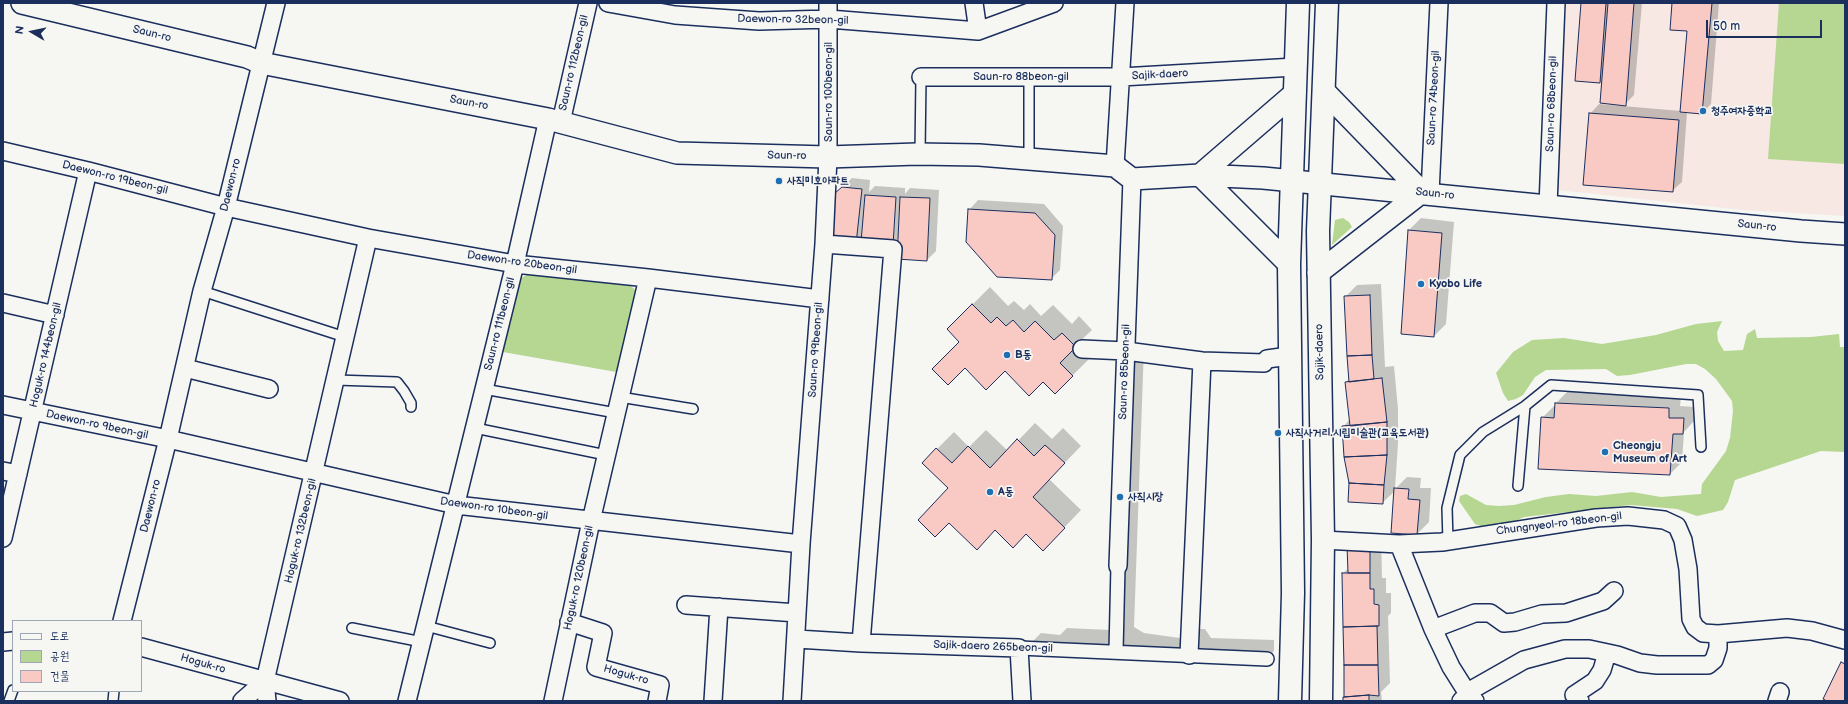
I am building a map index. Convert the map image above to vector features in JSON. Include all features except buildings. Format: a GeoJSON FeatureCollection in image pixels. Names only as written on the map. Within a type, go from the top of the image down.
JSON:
{"type":"FeatureCollection","features":[{"type":"Feature","properties":{"kind":"main road"},"geometry":{"type":"LineString","coordinates":[[1290,701],[1293,593],[1288,264],[1298,3]]}},
{"type":"Feature","properties":{"kind":"main road","name":"Sajik-daero"},"geometry":{"type":"LineString","coordinates":[[1321,701],[1322,540],[1318,272],[1326,3]]}},
{"type":"Feature","properties":{"kind":"street","name":"Saun-ro"},"geometry":{"type":"LineString","coordinates":[[22,3],[247,57],[261,62],[555,121],[677,153],[828,157],[920,154],[978,155],[1115,166]]}},
{"type":"Feature","properties":{"kind":"street","name":"Daewon-ro"},"geometry":{"type":"LineString","coordinates":[[122,620],[168,439],[202,291],[226,208],[276,3]]}},
{"type":"Feature","properties":{"kind":"street","name":"Saun-ro 112beon-gil"},"geometry":{"type":"LineString","coordinates":[[555,121],[588,3]]}},
{"type":"Feature","properties":{"kind":"street","name":"Daewon-ro 32beon-gil"},"geometry":{"type":"LineString","coordinates":[[608,3],[675,15],[745,20],[828,11],[978,31],[1054,3]]}},
{"type":"Feature","properties":{"kind":"street"},"geometry":{"type":"LineString","coordinates":[[974,3],[978,31]]}},
{"type":"Feature","properties":{"kind":"street"},"geometry":{"type":"LineString","coordinates":[[1125,3],[1115,166],[1132,179]]}},
{"type":"Feature","properties":{"kind":"street","name":"Saun-ro 74beon-gil"},"geometry":{"type":"LineString","coordinates":[[1426,192],[1439,3]]}},
{"type":"Feature","properties":{"kind":"street","name":"Saun-ro 68beon-gil"},"geometry":{"type":"LineString","coordinates":[[1548,206],[1556,3]]}},
{"type":"Feature","properties":{"kind":"street","name":"Saun-ro 100beon-gil"},"geometry":{"type":"LineString","coordinates":[[828,11],[828,157]]}},
{"type":"Feature","properties":{"kind":"street","name":"Sajik-daero"},"geometry":{"type":"LineString","coordinates":[[1121,77],[1295,67]]}},
{"type":"Feature","properties":{"kind":"street","name":"Saun-ro 88beon-gil"},"geometry":{"type":"LineString","coordinates":[[921,77],[1121,77]]}},
{"type":"Feature","properties":{"kind":"street"},"geometry":{"type":"LineString","coordinates":[[1318,272],[1426,192],[1324,91]]}},
{"type":"Feature","properties":{"kind":"street"},"geometry":{"type":"LineString","coordinates":[[1288,264],[1200,175],[1294,93]]}},
{"type":"Feature","properties":{"kind":"street","name":"Saun-ro 111beon-gil"},"geometry":{"type":"LineString","coordinates":[[407,701],[515,264],[555,121]]}},
{"type":"Feature","properties":{"kind":"street","name":"Daewon-ro 19beon-gil"},"geometry":{"type":"LineString","coordinates":[[3,151],[88,171],[226,208]]}},
{"type":"Feature","properties":{"kind":"street","name":"Saun-ro 99beon-gil"},"geometry":{"type":"LineString","coordinates":[[792,701],[801,544],[824,244],[828,157]]}},
{"type":"Feature","properties":{"kind":"street","name":"Hoguk-ro 144beon-gil"},"geometry":{"type":"LineString","coordinates":[[3,538],[10,473],[32,411],[88,171]]}},
{"type":"Feature","properties":{"kind":"street","name":"Saun-ro"},"geometry":{"type":"LineString","coordinates":[[1132,179],[1200,175],[1291,180],[1845,234]]}},
{"type":"Feature","properties":{"kind":"street","name":"Saun-ro 85beon-gil"},"geometry":{"type":"LineString","coordinates":[[1118,566],[1132,179]]}},
{"type":"Feature","properties":{"kind":"street","name":"Daewon-ro 20beon-gil"},"geometry":{"type":"LineString","coordinates":[[226,208],[368,238],[515,264],[648,278],[820,299]]}},
{"type":"Feature","properties":{"kind":"street","name":"Hoguk-ro 132beon-gil"},"geometry":{"type":"LineString","coordinates":[[265,681],[368,238]]}},
{"type":"Feature","properties":{"kind":"street"},"geometry":{"type":"LineString","coordinates":[[824,244],[893,249],[861,643]]}},
{"type":"Feature","properties":{"kind":"street","name":"Hoguk-ro 120beon-gil"},"geometry":{"type":"LineString","coordinates":[[553,701],[591,521],[648,278]]}},
{"type":"Feature","properties":{"kind":"street"},"geometry":{"type":"LineString","coordinates":[[3,303],[55,315]]}},
{"type":"Feature","properties":{"kind":"street"},"geometry":{"type":"LineString","coordinates":[[1082,349],[1126,351],[1202,361],[1264,363],[1268,359],[1289,356]]}},
{"type":"Feature","properties":{"kind":"street"},"geometry":{"type":"LineString","coordinates":[[1189,655],[1202,361]]}},
{"type":"Feature","properties":{"kind":"street"},"geometry":{"type":"LineString","coordinates":[[185,368],[269,389]]}},
{"type":"Feature","properties":{"kind":"street","name":"Daewon-ro 9beon-gil"},"geometry":{"type":"LineString","coordinates":[[3,405],[168,439]]}},
{"type":"Feature","properties":{"kind":"street","name":"Daewon-ro 10beon-gil"},"geometry":{"type":"LineString","coordinates":[[168,439],[456,505],[801,544]]}},
{"type":"Feature","properties":{"kind":"street","name":"Chungnyeol-ro 18beon-gil"},"geometry":{"type":"LineString","coordinates":[[1322,540],[1399,544],[1448,541],[1596,518],[1628,516],[1664,520],[1677,526],[1683,540],[1688,569],[1691,619],[1695,627],[1703,633],[1718,634],[1787,628],[1812,631],[1845,640]]}},
{"type":"Feature","properties":{"kind":"street"},"geometry":{"type":"LineString","coordinates":[[1399,544],[1433,629],[1468,699],[1499,673],[1524,660],[1565,649],[1589,649],[1640,663],[1658,665],[1708,665],[1714,660],[1718,648],[1718,634]]}},
{"type":"Feature","properties":{"kind":"street"},"geometry":{"type":"LineString","coordinates":[[1116,651],[1118,566]]}},
{"type":"Feature","properties":{"kind":"street"},"geometry":{"type":"LineString","coordinates":[[1433,629],[1475,613],[1490,612],[1504,623],[1515,622],[1542,614],[1566,613],[1603,601],[1614,591]]}},
{"type":"Feature","properties":{"kind":"street"},"geometry":{"type":"LineString","coordinates":[[686,605],[797,613]]}},
{"type":"Feature","properties":{"kind":"street"},"geometry":{"type":"LineString","coordinates":[[713,701],[719,607]]}},
{"type":"Feature","properties":{"kind":"street","name":"Hoguk-ro"},"geometry":{"type":"LineString","coordinates":[[569,622],[603,633],[596,666],[660,685],[657,701]]}},
{"type":"Feature","properties":{"kind":"street","name":"Sajik-daero 265beon-gil"},"geometry":{"type":"LineString","coordinates":[[796,639],[861,643],[1116,651],[1267,659]]}},
{"type":"Feature","properties":{"kind":"street","name":"Hoguk-ro"},"geometry":{"type":"LineString","coordinates":[[142,647],[340,701]]}},
{"type":"Feature","properties":{"kind":"street"},"geometry":{"type":"LineString","coordinates":[[1019,648],[1022,701]]}},
{"type":"Feature","properties":{"kind":"street"},"geometry":{"type":"LineString","coordinates":[[1577,698],[1595,681],[1602,670],[1607,653]]}},
{"type":"Feature","properties":{"kind":"street"},"geometry":{"type":"LineString","coordinates":[[242,701],[265,681]]}},
{"type":"Feature","properties":{"kind":"street"},"geometry":{"type":"LineString","coordinates":[[265,681],[267,701]]}},
{"type":"Feature","properties":{"kind":"lane"},"geometry":{"type":"LineString","coordinates":[[920,154],[921,77]]}},
{"type":"Feature","properties":{"kind":"lane"},"geometry":{"type":"LineString","coordinates":[[1029,77],[1029,159]]}},
{"type":"Feature","properties":{"kind":"lane"},"geometry":{"type":"LineString","coordinates":[[202,291],[345,337]]}},
{"type":"Feature","properties":{"kind":"lane"},"geometry":{"type":"LineString","coordinates":[[336,380],[397,382],[411,403],[411,407]]}},
{"type":"Feature","properties":{"kind":"lane"},"geometry":{"type":"LineString","coordinates":[[1448,541],[1447,508],[1460,455],[1483,432],[1525,406],[1552,385],[1698,394],[1701,447]]}},
{"type":"Feature","properties":{"kind":"lane"},"geometry":{"type":"LineString","coordinates":[[484,389],[616,413]]}},
{"type":"Feature","properties":{"kind":"lane"},"geometry":{"type":"LineString","coordinates":[[620,397],[694,409]]}},
{"type":"Feature","properties":{"kind":"lane"},"geometry":{"type":"LineString","coordinates":[[1518,486],[1525,406]]}},
{"type":"Feature","properties":{"kind":"lane"},"geometry":{"type":"LineString","coordinates":[[475,428],[606,455]]}},
{"type":"Feature","properties":{"kind":"lane"},"geometry":{"type":"LineString","coordinates":[[352,628],[424,634],[490,643]]}},
{"type":"Feature","properties":{"kind":"shaded area","name":"청주여자중학교"},"geometry":{"type":"Polygon","coordinates":[[[1566,3],[1845,3],[1845,216],[1743,210],[1557,190],[1566,3]]]}},
{"type":"Feature","properties":{"kind":"green space"},"geometry":{"type":"Polygon","coordinates":[[[1779,3],[1845,3],[1845,164],[1768,159],[1779,3]]]}},
{"type":"Feature","properties":{"kind":"green space"},"geometry":{"type":"Polygon","coordinates":[[[1343,218],[1349,222],[1352,227],[1332,245],[1335,220],[1343,218]]]}},
{"type":"Feature","properties":{"kind":"green space"},"geometry":{"type":"Polygon","coordinates":[[[531,272],[626,282],[639,293],[622,373],[503,352],[520,279],[531,272]]]}},
{"type":"Feature","properties":{"kind":"green space"},"geometry":{"type":"Polygon","coordinates":[[[1722,321],[1717,332],[1718,341],[1724,351],[1743,350],[1747,334],[1755,329],[1757,338],[1811,337],[1839,334],[1840,347],[1845,347],[1845,452],[1821,451],[1735,480],[1728,502],[1723,510],[1697,516],[1677,509],[1631,505],[1524,517],[1502,527],[1486,528],[1475,524],[1459,501],[1460,496],[1466,494],[1486,505],[1499,506],[1514,505],[1546,497],[1569,494],[1596,496],[1632,492],[1661,497],[1701,494],[1702,484],[1726,451],[1730,438],[1733,411],[1732,401],[1716,379],[1705,369],[1696,364],[1686,364],[1630,375],[1617,376],[1606,369],[1546,370],[1535,377],[1523,395],[1508,401],[1503,393],[1496,373],[1513,352],[1532,340],[1564,338],[1602,344],[1656,335],[1696,324],[1722,321]]]}},
{"type":"Feature","properties":{"kind":"place","name":"청주여자중학교"},"geometry":{"type":"Point","coordinates":[1703,111]}},
{"type":"Feature","properties":{"kind":"place","name":"사직미호아파트"},"geometry":{"type":"Point","coordinates":[779,181]}},
{"type":"Feature","properties":{"kind":"place","name":"Kyobo Life"},"geometry":{"type":"Point","coordinates":[1421,284]}},
{"type":"Feature","properties":{"kind":"place","name":"B동"},"geometry":{"type":"Point","coordinates":[1007,355]}},
{"type":"Feature","properties":{"kind":"place","name":"사직사거리.시립미술관(교육도서관)"},"geometry":{"type":"Point","coordinates":[1278,433]}},
{"type":"Feature","properties":{"kind":"place","name":"Cheongju Museum of Art"},"geometry":{"type":"Point","coordinates":[1605,452]}},
{"type":"Feature","properties":{"kind":"place","name":"A동"},"geometry":{"type":"Point","coordinates":[990,492]}},
{"type":"Feature","properties":{"kind":"place","name":"사직시장"},"geometry":{"type":"Point","coordinates":[1120,497]}}]}
